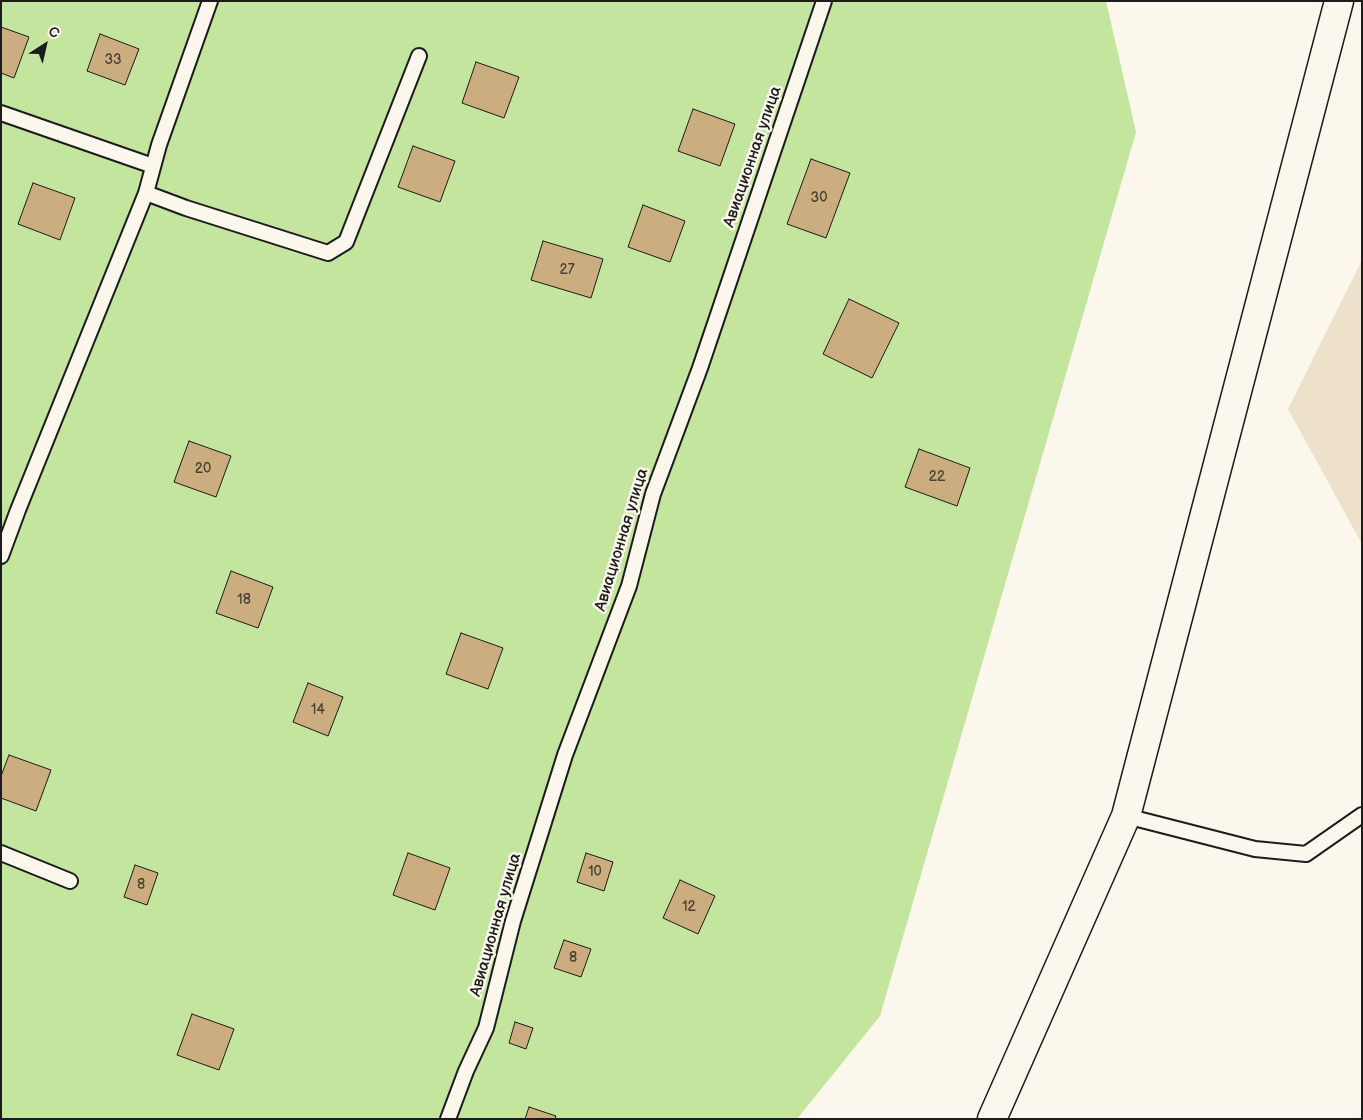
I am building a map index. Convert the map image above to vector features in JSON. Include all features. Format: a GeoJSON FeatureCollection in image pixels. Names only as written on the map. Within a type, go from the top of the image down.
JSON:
{"type":"FeatureCollection","features":[{"type":"Feature","properties":{"kind":"street"},"geometry":{"type":"LineString","coordinates":[[992,1119],[1126,816],[1339,1]]}},
{"type":"Feature","properties":{"kind":"lane"},"geometry":{"type":"LineString","coordinates":[[1,556],[146,193],[159,145],[210,1]]}},
{"type":"Feature","properties":{"kind":"lane","name":"Авиационная улица"},"geometry":{"type":"LineString","coordinates":[[448,1119],[466,1071],[486,1028],[513,921],[565,754],[629,586],[653,494],[700,368],[824,1]]}},
{"type":"Feature","properties":{"kind":"lane"},"geometry":{"type":"LineString","coordinates":[[146,193],[186,208],[328,253],[346,242],[419,56]]}},
{"type":"Feature","properties":{"kind":"lane"},"geometry":{"type":"LineString","coordinates":[[1,113],[153,166]]}},
{"type":"Feature","properties":{"kind":"lane"},"geometry":{"type":"LineString","coordinates":[[1126,816],[1255,849],[1306,854],[1362,815]]}},
{"type":"Feature","properties":{"kind":"lane"},"geometry":{"type":"LineString","coordinates":[[1,853],[70,881]]}},
{"type":"Feature","properties":{"kind":"shaded area"},"geometry":{"type":"Polygon","coordinates":[[[1362,260],[1362,544],[1288,409],[1362,260]]]}},
{"type":"Feature","properties":{"kind":"green space"},"geometry":{"type":"Polygon","coordinates":[[[1,1],[1106,1],[1136,132],[880,1016],[797,1119],[1,1119],[1,1]]]}},
{"type":"Feature","properties":{"kind":"building"},"geometry":{"type":"Polygon","coordinates":[[[1,27],[29,37],[14,78],[1,73],[1,27]]]}},
{"type":"Feature","properties":{"kind":"building"},"geometry":{"type":"Polygon","coordinates":[[[100,34],[139,49],[125,85],[87,71],[100,34]]]}},
{"type":"Feature","properties":{"kind":"building"},"geometry":{"type":"Polygon","coordinates":[[[476,62],[519,77],[504,118],[462,103],[476,62]]]}},
{"type":"Feature","properties":{"kind":"building"},"geometry":{"type":"Polygon","coordinates":[[[693,109],[735,124],[720,166],[678,151],[693,109]]]}},
{"type":"Feature","properties":{"kind":"building"},"geometry":{"type":"Polygon","coordinates":[[[413,146],[455,161],[440,202],[398,187],[413,146]]]}},
{"type":"Feature","properties":{"kind":"building"},"geometry":{"type":"Polygon","coordinates":[[[811,159],[850,173],[826,238],[787,224],[811,159]]]}},
{"type":"Feature","properties":{"kind":"building"},"geometry":{"type":"Polygon","coordinates":[[[33,183],[75,198],[60,240],[18,224],[33,183]]]}},
{"type":"Feature","properties":{"kind":"building"},"geometry":{"type":"Polygon","coordinates":[[[643,205],[685,221],[670,262],[628,247],[643,205]]]}},
{"type":"Feature","properties":{"kind":"building"},"geometry":{"type":"Polygon","coordinates":[[[543,241],[603,259],[591,298],[531,280],[543,241]]]}},
{"type":"Feature","properties":{"kind":"building"},"geometry":{"type":"Polygon","coordinates":[[[849,299],[899,323],[872,378],[823,354],[849,299]]]}},
{"type":"Feature","properties":{"kind":"building"},"geometry":{"type":"Polygon","coordinates":[[[189,441],[231,456],[216,497],[174,482],[189,441]]]}},
{"type":"Feature","properties":{"kind":"building"},"geometry":{"type":"Polygon","coordinates":[[[919,449],[970,468],[957,506],[905,487],[919,449]]]}},
{"type":"Feature","properties":{"kind":"building"},"geometry":{"type":"Polygon","coordinates":[[[231,571],[273,587],[258,628],[216,613],[231,571]]]}},
{"type":"Feature","properties":{"kind":"building"},"geometry":{"type":"Polygon","coordinates":[[[461,633],[503,648],[488,689],[446,674],[461,633]]]}},
{"type":"Feature","properties":{"kind":"building"},"geometry":{"type":"Polygon","coordinates":[[[308,683],[343,697],[328,736],[293,722],[308,683]]]}},
{"type":"Feature","properties":{"kind":"building"},"geometry":{"type":"Polygon","coordinates":[[[9,755],[51,770],[36,811],[1,798],[1,776],[9,755]]]}},
{"type":"Feature","properties":{"kind":"building"},"geometry":{"type":"Polygon","coordinates":[[[408,853],[450,868],[435,910],[393,895],[408,853]]]}},
{"type":"Feature","properties":{"kind":"building"},"geometry":{"type":"Polygon","coordinates":[[[586,853],[613,862],[604,891],[577,882],[586,853]]]}},
{"type":"Feature","properties":{"kind":"building"},"geometry":{"type":"Polygon","coordinates":[[[135,865],[158,873],[147,905],[124,897],[135,865]]]}},
{"type":"Feature","properties":{"kind":"building"},"geometry":{"type":"Polygon","coordinates":[[[680,880],[715,896],[698,934],[663,918],[680,880]]]}},
{"type":"Feature","properties":{"kind":"building"},"geometry":{"type":"Polygon","coordinates":[[[564,940],[591,949],[581,977],[554,968],[564,940]]]}},
{"type":"Feature","properties":{"kind":"building"},"geometry":{"type":"Polygon","coordinates":[[[192,1014],[234,1029],[219,1070],[177,1055],[192,1014]]]}},
{"type":"Feature","properties":{"kind":"building"},"geometry":{"type":"Polygon","coordinates":[[[515,1022],[533,1028],[526,1049],[509,1043],[515,1022]]]}},
{"type":"Feature","properties":{"kind":"building"},"geometry":{"type":"Polygon","coordinates":[[[529,1107],[556,1116],[555,1119],[525,1119],[529,1107]]]}}]}
